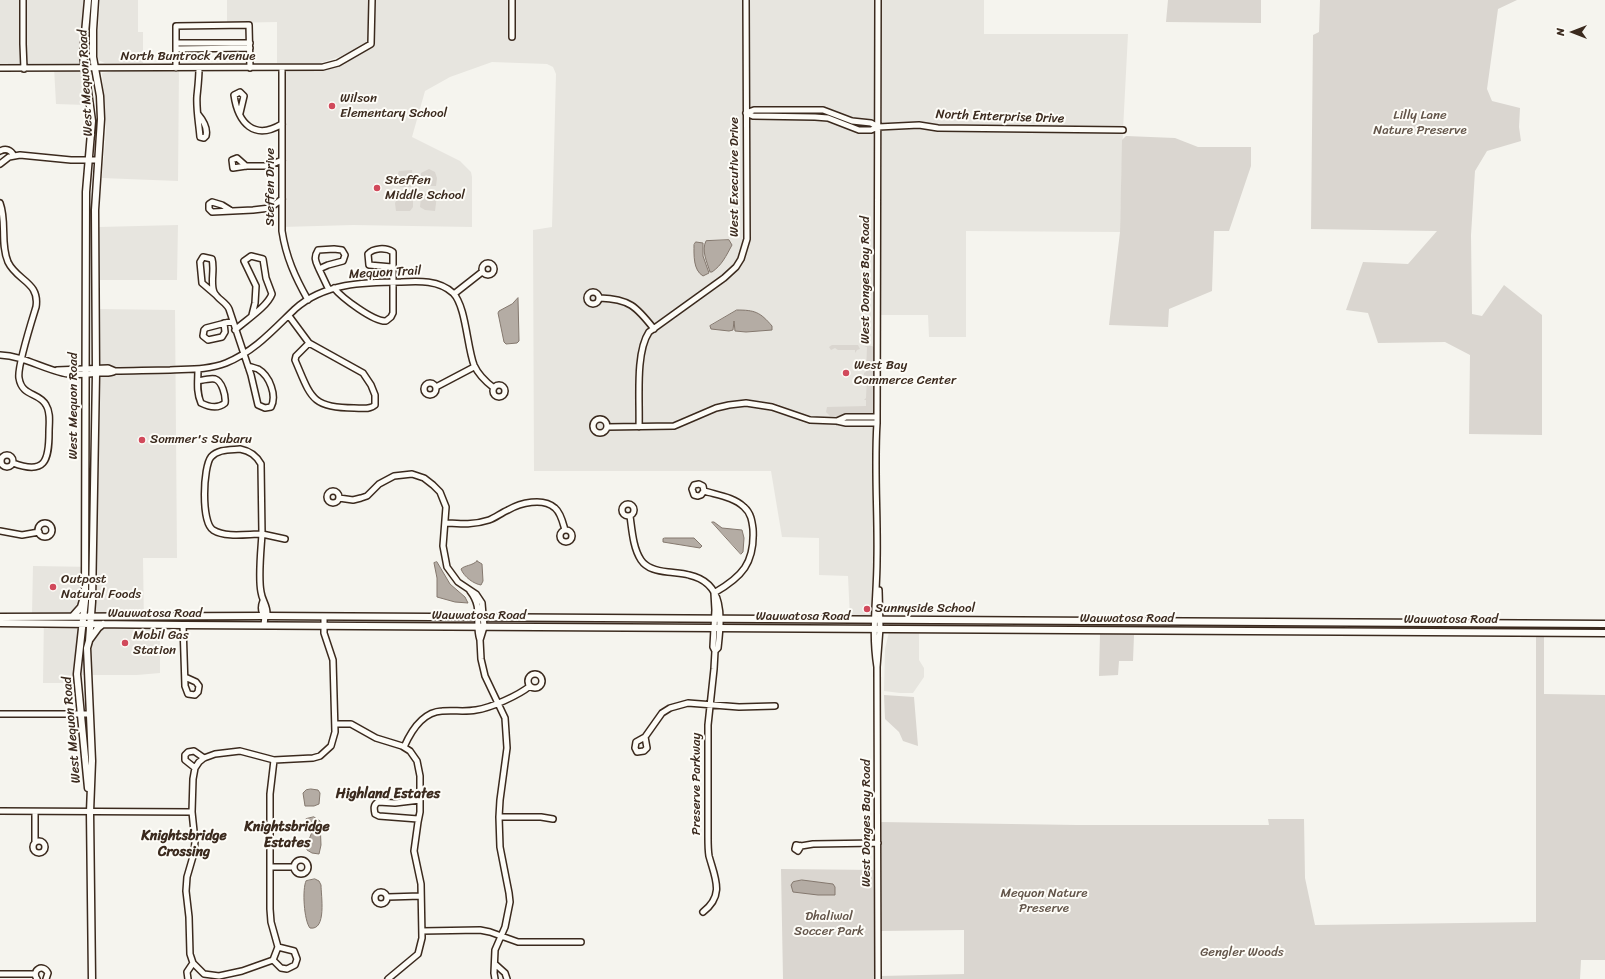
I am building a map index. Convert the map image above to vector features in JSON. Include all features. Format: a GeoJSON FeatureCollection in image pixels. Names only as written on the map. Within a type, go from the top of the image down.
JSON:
{"type":"FeatureCollection","features":[{"type":"Feature","properties":{"kind":"main road","name":"West Mequon Road"},"geometry":{"type":"LineString","coordinates":[[88,0],[83,46],[92,121],[90,160],[86,192],[85,591],[89,641],[84,648],[77,674],[90,812]]}},
{"type":"Feature","properties":{"kind":"main road","name":"West Mequon Road"},"geometry":{"type":"LineString","coordinates":[[92,979],[90,812],[92,761],[84,648],[81,639],[92,603],[96,371],[95,234],[101,119],[96,68],[93,57],[95,0]]}},
{"type":"Feature","properties":{"kind":"main road"},"geometry":{"type":"LineString","coordinates":[[87,235],[95,234]]}},
{"type":"Feature","properties":{"kind":"main road"},"geometry":{"type":"LineString","coordinates":[[86,317],[95,317]]}},
{"type":"Feature","properties":{"kind":"main road"},"geometry":{"type":"LineString","coordinates":[[84,648],[88,586],[85,578]]}},
{"type":"Feature","properties":{"kind":"main road"},"geometry":{"type":"LineString","coordinates":[[73,616],[81,607],[85,591]]}},
{"type":"Feature","properties":{"kind":"main road"},"geometry":{"type":"LineString","coordinates":[[92,603],[96,611],[107,617]]}},
{"type":"Feature","properties":{"kind":"main road","name":"Wauwatosa Road"},"geometry":{"type":"LineString","coordinates":[[0,617],[73,616],[103,624],[481,627],[843,628],[916,620],[1605,624]]}},
{"type":"Feature","properties":{"kind":"main road","name":"Wauwatosa Road"},"geometry":{"type":"LineString","coordinates":[[0,623],[68,624],[107,617],[265,616],[717,619],[877,624],[1605,633]]}},
{"type":"Feature","properties":{"kind":"main road"},"geometry":{"type":"LineString","coordinates":[[44,624],[60,621],[126,620],[139,617]]}},
{"type":"Feature","properties":{"kind":"main road"},"geometry":{"type":"LineString","coordinates":[[68,624],[79,631],[81,639]]}},
{"type":"Feature","properties":{"kind":"main road"},"geometry":{"type":"LineString","coordinates":[[89,641],[98,628],[103,624]]}},
{"type":"Feature","properties":{"kind":"street"},"geometry":{"type":"LineString","coordinates":[[24,0],[24,68]]}},
{"type":"Feature","properties":{"kind":"street","name":"North Buntrock Avenue"},"geometry":{"type":"LineString","coordinates":[[0,68],[316,68],[329,66],[338,63],[371,44],[372,0]]}},
{"type":"Feature","properties":{"kind":"street"},"geometry":{"type":"LineString","coordinates":[[512,0],[512,38]]}},
{"type":"Feature","properties":{"kind":"street","name":"West Executive Drive"},"geometry":{"type":"LineString","coordinates":[[639,427],[641,351],[644,339],[649,332],[724,278],[736,267],[741,259],[747,239],[746,0]]}},
{"type":"Feature","properties":{"kind":"street","name":"West Donges Bay Road"},"geometry":{"type":"LineString","coordinates":[[878,0],[878,420],[876,442],[878,505],[877,584],[880,596],[877,624],[878,979]]}},
{"type":"Feature","properties":{"kind":"street"},"geometry":{"type":"LineString","coordinates":[[176,68],[176,26],[249,25],[250,68]]}},
{"type":"Feature","properties":{"kind":"street"},"geometry":{"type":"LineString","coordinates":[[176,43],[250,45]]}},
{"type":"Feature","properties":{"kind":"street"},"geometry":{"type":"LineString","coordinates":[[176,49],[250,45]]}},
{"type":"Feature","properties":{"kind":"street"},"geometry":{"type":"LineString","coordinates":[[198,114],[197,96],[199,85],[199,68]]}},
{"type":"Feature","properties":{"kind":"street","name":"Steffen Drive"},"geometry":{"type":"LineString","coordinates":[[282,68],[282,231],[285,250],[297,281],[308,300]]}},
{"type":"Feature","properties":{"kind":"street"},"geometry":{"type":"LineString","coordinates":[[240,113],[242,120],[251,128],[257,130],[269,130],[282,124]]}},
{"type":"Feature","properties":{"kind":"street","name":"North Enterprise Drive"},"geometry":{"type":"LineString","coordinates":[[746,113],[753,116],[808,116],[828,118],[859,130],[919,124],[938,128],[1123,130]]}},
{"type":"Feature","properties":{"kind":"street"},"geometry":{"type":"LineString","coordinates":[[0,151],[6,149],[10,150],[14,156]]}},
{"type":"Feature","properties":{"kind":"street"},"geometry":{"type":"LineString","coordinates":[[0,164],[4,160],[14,156],[98,160]]}},
{"type":"Feature","properties":{"kind":"street"},"geometry":{"type":"LineString","coordinates":[[246,166],[268,166],[282,160]]}},
{"type":"Feature","properties":{"kind":"street"},"geometry":{"type":"LineString","coordinates":[[230,210],[270,208],[282,199]]}},
{"type":"Feature","properties":{"kind":"street"},"geometry":{"type":"LineString","coordinates":[[0,203],[3,219],[4,249],[7,261],[15,272],[32,287],[36,295],[36,307],[22,359],[19,377],[23,389],[43,401],[49,415],[49,449],[46,460],[37,467],[26,467],[13,463]]}},
{"type":"Feature","properties":{"kind":"street"},"geometry":{"type":"LineString","coordinates":[[319,269],[343,261],[345,255],[342,250],[318,250],[314,259],[319,269],[332,289],[378,320],[383,321],[389,319],[393,313],[393,252],[390,250],[373,250],[368,254],[369,265],[392,267]]}},
{"type":"Feature","properties":{"kind":"street"},"geometry":{"type":"LineString","coordinates":[[235,330],[268,302],[272,294],[266,278],[263,259],[251,256],[244,261],[256,286],[255,303],[252,315]]}},
{"type":"Feature","properties":{"kind":"street"},"geometry":{"type":"LineString","coordinates":[[216,294],[213,290],[212,259],[203,257],[200,262],[202,283],[228,305],[248,366],[258,405],[265,408],[271,407],[274,397],[272,389],[259,369],[248,366]]}},
{"type":"Feature","properties":{"kind":"street"},"geometry":{"type":"LineString","coordinates":[[482,272],[454,294],[461,308],[474,367],[494,388]]}},
{"type":"Feature","properties":{"kind":"street","name":"Mequon Trail"},"geometry":{"type":"LineString","coordinates":[[0,355],[22,359],[64,374],[85,371],[111,373],[115,371],[198,369],[216,367],[244,355],[263,341],[308,300],[332,289],[359,283],[432,282],[441,285],[454,294]]}},
{"type":"Feature","properties":{"kind":"street"},"geometry":{"type":"LineString","coordinates":[[600,298],[612,298],[625,302],[639,309],[654,329]]}},
{"type":"Feature","properties":{"kind":"street"},"geometry":{"type":"LineString","coordinates":[[289,316],[309,343],[363,373],[376,395],[376,405],[369,408],[334,408],[321,404],[311,395],[295,360],[296,356],[309,343]]}},
{"type":"Feature","properties":{"kind":"street"},"geometry":{"type":"LineString","coordinates":[[224,323],[225,332],[222,337],[208,340],[203,336],[206,328],[224,323],[233,321]]}},
{"type":"Feature","properties":{"kind":"street"},"geometry":{"type":"LineString","coordinates":[[436,386],[474,367]]}},
{"type":"Feature","properties":{"kind":"street"},"geometry":{"type":"LineString","coordinates":[[198,369],[198,381],[199,397],[201,403],[212,407],[223,405],[225,403],[224,393],[218,381],[215,379],[198,381]]}},
{"type":"Feature","properties":{"kind":"street"},"geometry":{"type":"LineString","coordinates":[[607,427],[674,426],[716,408],[740,403],[759,404],[810,420],[837,420],[846,423],[878,420]]}},
{"type":"Feature","properties":{"kind":"street"},"geometry":{"type":"LineString","coordinates":[[264,625],[265,616],[268,613],[260,591],[262,534],[262,472],[260,464],[257,458],[247,451],[240,449],[224,450],[212,456],[207,463],[205,472],[206,514],[211,529],[223,534],[262,534],[286,539]]}},
{"type":"Feature","properties":{"kind":"street"},"geometry":{"type":"LineString","coordinates":[[339,498],[346,500],[367,496],[379,484],[394,476],[412,474],[424,478],[440,492],[446,507],[446,523],[443,543],[445,562],[454,578],[476,594],[480,600],[481,659],[485,676],[505,718],[507,748],[499,817],[500,847],[510,902],[505,927],[495,950],[495,979]]}},
{"type":"Feature","properties":{"kind":"street"},"geometry":{"type":"LineString","coordinates":[[630,516],[638,555],[646,565],[660,571],[696,577],[706,584],[714,593],[730,584],[742,573],[748,564],[753,547],[752,525],[750,515],[745,507],[739,502],[704,491]]}},
{"type":"Feature","properties":{"kind":"street"},"geometry":{"type":"LineString","coordinates":[[446,523],[479,523],[491,519],[519,505],[539,503],[555,508],[561,517],[565,530]]}},
{"type":"Feature","properties":{"kind":"street"},"geometry":{"type":"LineString","coordinates":[[0,531],[22,535],[39,532]]}},
{"type":"Feature","properties":{"kind":"street","name":"Preserve Parkway"},"geometry":{"type":"LineString","coordinates":[[703,912],[711,906],[716,894],[717,883],[708,848],[708,725],[714,669],[715,651],[713,647],[719,602],[714,593]]}},
{"type":"Feature","properties":{"kind":"street"},"geometry":{"type":"LineString","coordinates":[[274,760],[270,794],[271,922],[278,947],[273,960],[242,971],[219,976],[204,974],[197,969],[193,963],[190,951],[189,917],[186,891],[187,877],[194,846],[192,786],[195,768],[204,758],[214,754],[240,751],[274,760],[313,758],[320,756],[331,746],[334,738],[335,724],[333,660],[324,632],[324,617]]}},
{"type":"Feature","properties":{"kind":"street"},"geometry":{"type":"LineString","coordinates":[[184,625],[185,677]]}},
{"type":"Feature","properties":{"kind":"street"},"geometry":{"type":"LineString","coordinates":[[404,747],[408,737],[418,723],[434,712],[479,710],[523,692],[530,686]]}},
{"type":"Feature","properties":{"kind":"street"},"geometry":{"type":"LineString","coordinates":[[645,737],[662,713],[670,708],[688,703],[740,707],[775,706]]}},
{"type":"Feature","properties":{"kind":"street"},"geometry":{"type":"LineString","coordinates":[[0,714],[89,714]]}},
{"type":"Feature","properties":{"kind":"street"},"geometry":{"type":"LineString","coordinates":[[335,724],[351,724],[376,738],[404,747],[410,751],[417,761],[420,776],[420,812],[414,851],[421,884],[422,938],[418,954],[388,979]]}},
{"type":"Feature","properties":{"kind":"street"},"geometry":{"type":"LineString","coordinates":[[195,768],[185,760],[185,755],[188,752],[194,751],[204,758]]}},
{"type":"Feature","properties":{"kind":"street"},"geometry":{"type":"LineString","coordinates":[[418,820],[379,816],[375,814],[374,809],[375,804],[378,802],[395,803],[420,800]]}},
{"type":"Feature","properties":{"kind":"street"},"geometry":{"type":"LineString","coordinates":[[0,811],[192,812]]}},
{"type":"Feature","properties":{"kind":"street"},"geometry":{"type":"LineString","coordinates":[[35,812],[35,842]]}},
{"type":"Feature","properties":{"kind":"street"},"geometry":{"type":"LineString","coordinates":[[499,817],[541,817],[553,819]]}},
{"type":"Feature","properties":{"kind":"street"},"geometry":{"type":"LineString","coordinates":[[801,846],[813,844],[878,843]]}},
{"type":"Feature","properties":{"kind":"street"},"geometry":{"type":"LineString","coordinates":[[271,867],[294,867]]}},
{"type":"Feature","properties":{"kind":"street"},"geometry":{"type":"LineString","coordinates":[[388,897],[421,896]]}},
{"type":"Feature","properties":{"kind":"street"},"geometry":{"type":"LineString","coordinates":[[422,931],[480,930],[518,942],[581,942]]}},
{"type":"Feature","properties":{"kind":"street"},"geometry":{"type":"LineString","coordinates":[[273,960],[281,968],[287,969],[295,965],[297,959],[294,951],[278,947]]}},
{"type":"Feature","properties":{"kind":"street"},"geometry":{"type":"LineString","coordinates":[[188,979],[186,972],[193,963]]}},
{"type":"Feature","properties":{"kind":"street"},"geometry":{"type":"LineString","coordinates":[[495,964],[505,973],[507,979]]}},
{"type":"Feature","properties":{"kind":"street"},"geometry":{"type":"LineString","coordinates":[[0,974],[36,976],[38,969],[44,968],[48,973],[46,979]]}},
{"type":"Feature","properties":{"kind":"street"},"geometry":{"type":"LineString","coordinates":[[199,979],[204,974]]}},
{"type":"Feature","properties":{"kind":"shaded area"},"geometry":{"type":"Polygon","coordinates":[[[0,0],[86,0],[81,34],[80,63],[86,105],[56,104],[54,67],[0,66],[0,0]]]}},
{"type":"Feature","properties":{"kind":"shaded area"},"geometry":{"type":"Polygon","coordinates":[[[100,0],[138,0],[138,32],[143,32],[143,63],[105,63],[98,60],[100,0]]]}},
{"type":"Feature","properties":{"kind":"shaded area"},"geometry":{"type":"Polygon","coordinates":[[[227,0],[984,0],[984,34],[1128,34],[1120,232],[966,231],[966,337],[929,337],[928,315],[878,315],[877,583],[880,620],[850,619],[848,576],[819,575],[819,538],[782,537],[771,471],[534,471],[533,230],[552,227],[556,74],[553,67],[547,64],[492,62],[450,77],[425,91],[412,137],[460,161],[471,172],[472,227],[353,225],[282,227],[282,68],[329,66],[366,44],[339,57],[320,63],[277,63],[277,22],[227,23],[227,0]]]}},
{"type":"Feature","properties":{"kind":"shaded area"},"geometry":{"type":"Polygon","coordinates":[[[135,68],[179,68],[178,181],[102,178],[106,131],[102,73],[135,68]]]}},
{"type":"Feature","properties":{"kind":"shaded area"},"geometry":{"type":"Polygon","coordinates":[[[178,225],[177,280],[99,280],[99,227],[178,225]]]}},
{"type":"Feature","properties":{"kind":"shaded area"},"geometry":{"type":"Polygon","coordinates":[[[729,240],[732,245],[726,257],[712,272],[710,272],[704,252],[706,241],[729,240]]]}},
{"type":"Feature","properties":{"kind":"shaded area"},"geometry":{"type":"Polygon","coordinates":[[[696,242],[703,243],[703,256],[709,273],[703,276],[697,270],[695,262],[694,245],[696,242]]]}},
{"type":"Feature","properties":{"kind":"shaded area"},"geometry":{"type":"Polygon","coordinates":[[[518,298],[519,341],[517,343],[506,344],[504,342],[498,313],[518,298]]]}},
{"type":"Feature","properties":{"kind":"shaded area"},"geometry":{"type":"Polygon","coordinates":[[[97,309],[175,310],[177,558],[143,558],[144,628],[160,628],[160,673],[137,675],[76,675],[76,683],[43,683],[44,614],[32,614],[33,566],[96,567],[97,309]]]}},
{"type":"Feature","properties":{"kind":"shaded area"},"geometry":{"type":"Polygon","coordinates":[[[737,310],[753,311],[757,313],[772,326],[772,330],[746,332],[735,331],[734,321],[733,330],[711,329],[710,326],[737,310]]]}},
{"type":"Feature","properties":{"kind":"shaded area"},"geometry":{"type":"Polygon","coordinates":[[[712,522],[722,528],[742,530],[744,538],[743,552],[741,554],[712,522]]]}},
{"type":"Feature","properties":{"kind":"shaded area"},"geometry":{"type":"Polygon","coordinates":[[[694,538],[702,546],[700,548],[663,542],[663,539],[694,538]]]}},
{"type":"Feature","properties":{"kind":"shaded area"},"geometry":{"type":"Polygon","coordinates":[[[477,561],[482,564],[483,581],[481,585],[470,580],[464,575],[461,569],[477,561]]]}},
{"type":"Feature","properties":{"kind":"shaded area"},"geometry":{"type":"Polygon","coordinates":[[[437,562],[450,584],[465,597],[468,603],[455,602],[437,597],[437,578],[434,563],[437,562]]]}},
{"type":"Feature","properties":{"kind":"shaded area"},"geometry":{"type":"Polygon","coordinates":[[[889,632],[919,632],[919,660],[924,668],[924,677],[913,693],[884,691],[885,649],[889,632]]]}},
{"type":"Feature","properties":{"kind":"shaded area"},"geometry":{"type":"Polygon","coordinates":[[[306,790],[318,790],[320,793],[319,804],[314,806],[305,806],[303,793],[306,790]]]}},
{"type":"Feature","properties":{"kind":"shaded area"},"geometry":{"type":"Polygon","coordinates":[[[314,817],[320,821],[321,845],[319,854],[312,853],[307,850],[306,847],[312,832],[305,824],[306,819],[314,817]]]}},
{"type":"Feature","properties":{"kind":"shaded area"},"geometry":{"type":"Polygon","coordinates":[[[315,879],[319,881],[321,885],[322,911],[319,924],[310,928],[306,919],[304,891],[306,881],[315,879]]]}},
{"type":"Feature","properties":{"kind":"shaded area"},"geometry":{"type":"Polygon","coordinates":[[[802,880],[833,884],[835,887],[835,895],[818,895],[793,892],[791,885],[793,882],[802,880]]]}},
{"type":"Feature","properties":{"kind":"green space"},"geometry":{"type":"Polygon","coordinates":[[[1168,0],[1261,0],[1261,23],[1166,22],[1168,0]]]}},
{"type":"Feature","properties":{"kind":"green space","name":"Lilly Lane Nature Preserve"},"geometry":{"type":"Polygon","coordinates":[[[1320,0],[1517,0],[1498,9],[1487,89],[1492,101],[1520,108],[1519,127],[1521,141],[1487,151],[1475,171],[1471,235],[1472,314],[1482,316],[1504,285],[1542,315],[1542,435],[1469,434],[1470,355],[1445,342],[1378,343],[1368,313],[1346,310],[1363,262],[1408,264],[1437,231],[1311,229],[1313,35],[1319,32],[1320,0]]]}},
{"type":"Feature","properties":{"kind":"green space"},"geometry":{"type":"Polygon","coordinates":[[[1126,136],[1175,138],[1198,147],[1251,147],[1251,166],[1229,231],[1214,231],[1212,291],[1169,309],[1168,327],[1109,325],[1120,232],[1122,140],[1126,136]]]}},
{"type":"Feature","properties":{"kind":"green space"},"geometry":{"type":"Polygon","coordinates":[[[429,169],[435,172],[437,178],[436,186],[424,186],[421,184],[421,173],[429,169]]]}},
{"type":"Feature","properties":{"kind":"green space"},"geometry":{"type":"Polygon","coordinates":[[[412,170],[413,183],[411,187],[400,187],[396,179],[399,171],[412,170]]]}},
{"type":"Feature","properties":{"kind":"green space"},"geometry":{"type":"Polygon","coordinates":[[[400,194],[411,194],[413,196],[413,207],[410,211],[396,211],[395,203],[400,194]]]}},
{"type":"Feature","properties":{"kind":"green space"},"geometry":{"type":"Polygon","coordinates":[[[423,194],[437,195],[435,211],[425,210],[420,207],[421,197],[423,194]]]}},
{"type":"Feature","properties":{"kind":"green space"},"geometry":{"type":"Polygon","coordinates":[[[832,345],[858,345],[860,349],[855,353],[855,350],[838,350],[835,348],[831,350],[829,347],[832,345]]]}},
{"type":"Feature","properties":{"kind":"green space"},"geometry":{"type":"Polygon","coordinates":[[[864,346],[872,346],[875,348],[874,412],[871,415],[830,416],[826,412],[827,407],[866,406],[866,400],[864,400],[866,398],[867,376],[864,375],[864,373],[866,372],[867,347],[864,346]]]}},
{"type":"Feature","properties":{"kind":"green space","name":"Mequon Nature Preserve"},"geometry":{"type":"Polygon","coordinates":[[[1536,632],[1544,632],[1544,694],[1605,695],[1605,960],[1581,960],[1580,979],[881,979],[881,976],[964,974],[964,930],[880,931],[880,822],[1077,825],[1269,825],[1268,819],[1304,819],[1305,878],[1315,925],[1536,922],[1536,632]]]}},
{"type":"Feature","properties":{"kind":"green space"},"geometry":{"type":"Polygon","coordinates":[[[1100,634],[1134,635],[1133,661],[1119,661],[1118,675],[1099,676],[1100,634]]]}},
{"type":"Feature","properties":{"kind":"green space"},"geometry":{"type":"Polygon","coordinates":[[[884,695],[914,697],[918,746],[903,741],[899,732],[885,719],[884,695]]]}},
{"type":"Feature","properties":{"kind":"green space","name":"Dhaliwal Soccer Park"},"geometry":{"type":"Polygon","coordinates":[[[781,869],[876,870],[877,979],[783,979],[781,869]]]}},
{"type":"Feature","properties":{"kind":"place","name":"Wilson Elementary School"},"geometry":{"type":"Point","coordinates":[332,106]}},
{"type":"Feature","properties":{"kind":"place","name":"Steffen Middle School"},"geometry":{"type":"Point","coordinates":[377,188]}},
{"type":"Feature","properties":{"kind":"place","name":"West Bay Commerce Center"},"geometry":{"type":"Point","coordinates":[846,373]}},
{"type":"Feature","properties":{"kind":"place","name":"Sommer's Subaru"},"geometry":{"type":"Point","coordinates":[142,440]}},
{"type":"Feature","properties":{"kind":"place","name":"Outpost Natural Foods"},"geometry":{"type":"Point","coordinates":[53,587]}},
{"type":"Feature","properties":{"kind":"place","name":"Sunnyside School"},"geometry":{"type":"Point","coordinates":[867,609]}},
{"type":"Feature","properties":{"kind":"place","name":"Mobil Gas Station"},"geometry":{"type":"Point","coordinates":[125,643]}},
{"type":"Feature","properties":{"kind":"district","name":"Highland Estates"},"geometry":{"type":"Point","coordinates":[388,794]}},
{"type":"Feature","properties":{"kind":"district","name":"Knightsbridge Estates"},"geometry":{"type":"Point","coordinates":[287,836]}},
{"type":"Feature","properties":{"kind":"district","name":"Knightsbridge Crossing"},"geometry":{"type":"Point","coordinates":[184,844]}},
{"type":"Feature","properties":{"kind":"park label","name":"Gengler Woods"},"geometry":{"type":"Point","coordinates":[1242,953]}}]}
